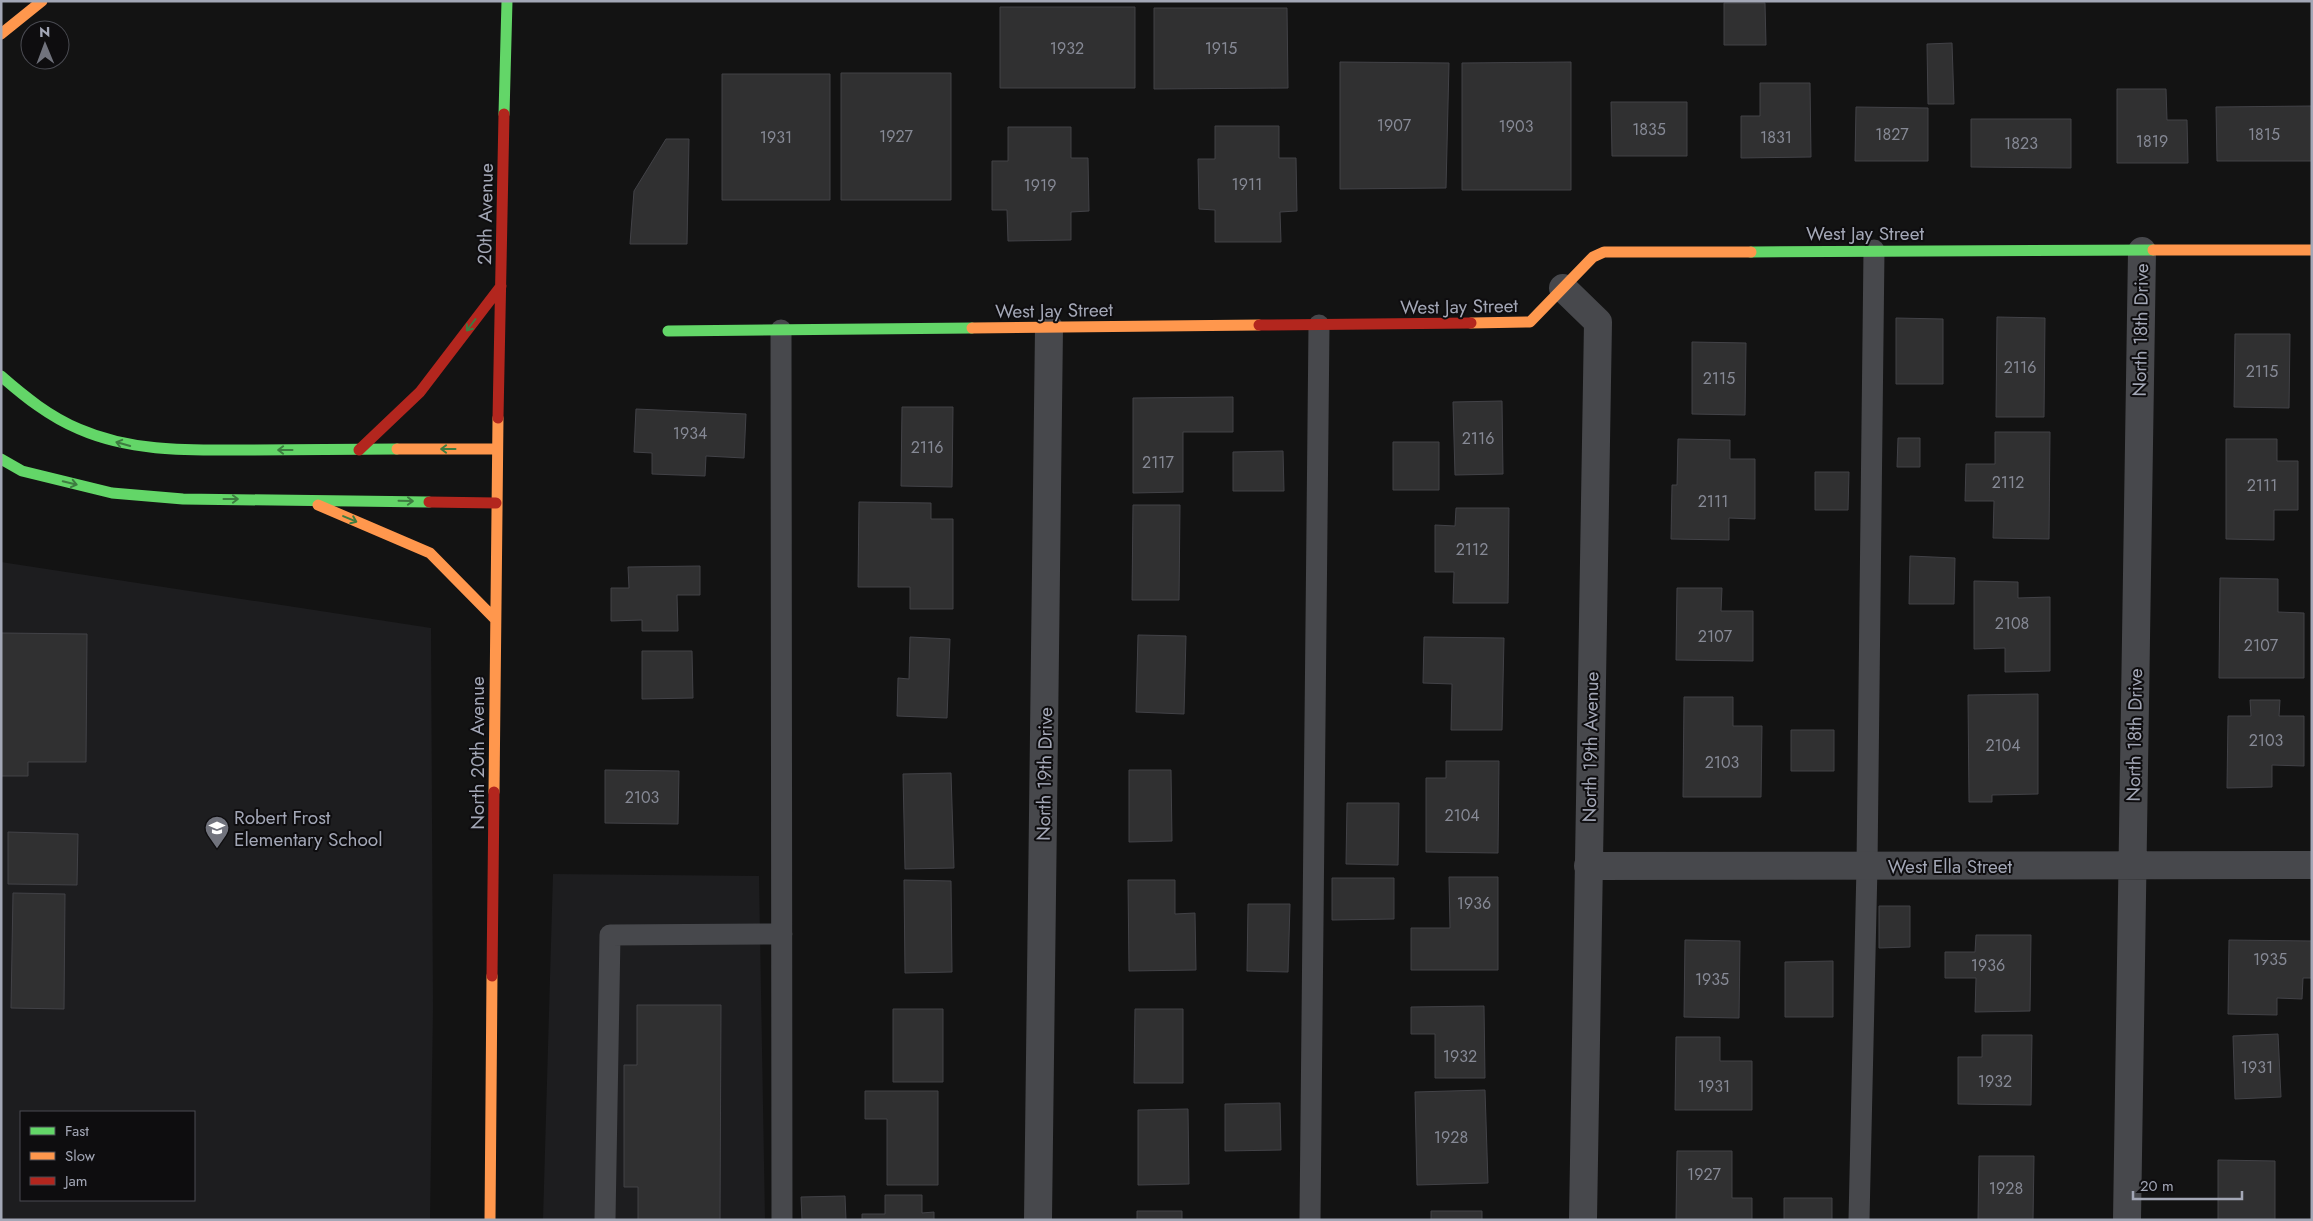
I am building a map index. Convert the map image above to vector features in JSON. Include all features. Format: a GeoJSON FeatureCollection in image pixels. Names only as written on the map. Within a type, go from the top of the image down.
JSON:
{"type":"FeatureCollection","features":[{"type":"Feature","properties":{"kind":"main road"},"geometry":{"type":"LineString","coordinates":[[1,34],[42,1]]}},
{"type":"Feature","properties":{"kind":"main road","name":"20th Avenue"},"geometry":{"type":"LineString","coordinates":[[500,286],[507,1]]}},
{"type":"Feature","properties":{"kind":"main road","name":"West Jay Street"},"geometry":{"type":"LineString","coordinates":[[668,331],[1530,322],[1593,257],[1604,252],[2312,250]]}},
{"type":"Feature","properties":{"kind":"main road"},"geometry":{"type":"LineString","coordinates":[[359,450],[420,392],[500,286]]}},
{"type":"Feature","properties":{"kind":"main road","name":"North 20th Avenue"},"geometry":{"type":"LineString","coordinates":[[490,1220],[496,502],[500,286]]}},
{"type":"Feature","properties":{"kind":"main road"},"geometry":{"type":"LineString","coordinates":[[1,376],[24,397],[57,419],[94,436],[133,446],[173,450],[497,449]]}},
{"type":"Feature","properties":{"kind":"main road"},"geometry":{"type":"LineString","coordinates":[[1,459],[22,472],[112,494],[183,499],[496,502]]}},
{"type":"Feature","properties":{"kind":"main road"},"geometry":{"type":"LineString","coordinates":[[305,500],[430,553],[495,619]]}},
{"type":"Feature","properties":{"kind":"street","name":"North 18th Drive"},"geometry":{"type":"LineString","coordinates":[[2127,1220],[2142,251]]}},
{"type":"Feature","properties":{"kind":"street","name":"North 19th Avenue"},"geometry":{"type":"LineString","coordinates":[[1563,288],[1598,322],[1583,1220]]}},
{"type":"Feature","properties":{"kind":"street","name":"North 19th Drive"},"geometry":{"type":"LineString","coordinates":[[1038,1220],[1049,328]]}},
{"type":"Feature","properties":{"kind":"street","name":"West Ella Street"},"geometry":{"type":"LineString","coordinates":[[1588,866],[2312,865]]}},
{"type":"Feature","properties":{"kind":"lane"},"geometry":{"type":"LineString","coordinates":[[1860,1220],[1867,866],[1874,250]]}},
{"type":"Feature","properties":{"kind":"lane"},"geometry":{"type":"LineString","coordinates":[[1310,1220],[1319,325]]}},
{"type":"Feature","properties":{"kind":"lane"},"geometry":{"type":"LineString","coordinates":[[781,330],[782,1220]]}},
{"type":"Feature","properties":{"kind":"lane"},"geometry":{"type":"LineString","coordinates":[[605,1220],[610,935],[782,934]]}},
{"type":"Feature","properties":{"kind":"shaded area","name":"Robert Frost Elementary School"},"geometry":{"type":"Polygon","coordinates":[[[1,562],[431,628],[433,1008],[430,1220],[1,1220],[1,562]]]}},
{"type":"Feature","properties":{"kind":"shaded area"},"geometry":{"type":"Polygon","coordinates":[[[553,874],[759,876],[765,1220],[543,1220],[553,874]]]}},
{"type":"Feature","properties":{"kind":"building"},"geometry":{"type":"Polygon","coordinates":[[[1724,3],[1765,3],[1766,45],[1724,45],[1724,3]]]}},
{"type":"Feature","properties":{"kind":"building"},"geometry":{"type":"Polygon","coordinates":[[[1000,7],[1135,7],[1135,88],[1000,88],[1000,7]]]}},
{"type":"Feature","properties":{"kind":"building"},"geometry":{"type":"Polygon","coordinates":[[[1154,8],[1287,8],[1288,88],[1154,89],[1154,8]]]}},
{"type":"Feature","properties":{"kind":"building"},"geometry":{"type":"Polygon","coordinates":[[[1952,43],[1954,104],[1928,104],[1927,44],[1952,43]]]}},
{"type":"Feature","properties":{"kind":"building"},"geometry":{"type":"Polygon","coordinates":[[[1340,62],[1449,63],[1446,188],[1340,189],[1340,62]]]}},
{"type":"Feature","properties":{"kind":"building"},"geometry":{"type":"Polygon","coordinates":[[[1571,62],[1571,190],[1462,190],[1462,63],[1571,62]]]}},
{"type":"Feature","properties":{"kind":"building"},"geometry":{"type":"Polygon","coordinates":[[[841,73],[951,73],[951,200],[841,200],[841,73]]]}},
{"type":"Feature","properties":{"kind":"building"},"geometry":{"type":"Polygon","coordinates":[[[722,74],[830,74],[830,200],[722,200],[722,74]]]}},
{"type":"Feature","properties":{"kind":"building"},"geometry":{"type":"Polygon","coordinates":[[[1760,83],[1810,83],[1811,157],[1741,158],[1741,116],[1760,116],[1760,83]]]}},
{"type":"Feature","properties":{"kind":"building"},"geometry":{"type":"Polygon","coordinates":[[[2117,89],[2166,89],[2167,120],[2187,120],[2188,163],[2117,163],[2117,89]]]}},
{"type":"Feature","properties":{"kind":"building"},"geometry":{"type":"Polygon","coordinates":[[[1611,102],[1687,102],[1687,156],[1612,156],[1611,102]]]}},
{"type":"Feature","properties":{"kind":"building"},"geometry":{"type":"Polygon","coordinates":[[[2312,106],[2312,161],[2217,161],[2216,107],[2312,106]]]}},
{"type":"Feature","properties":{"kind":"building"},"geometry":{"type":"Polygon","coordinates":[[[1856,107],[1928,108],[1928,161],[1855,161],[1856,107]]]}},
{"type":"Feature","properties":{"kind":"building"},"geometry":{"type":"Polygon","coordinates":[[[1971,119],[2071,119],[2071,168],[1971,167],[1971,119]]]}},
{"type":"Feature","properties":{"kind":"building"},"geometry":{"type":"Polygon","coordinates":[[[1215,126],[1279,126],[1279,158],[1296,158],[1297,211],[1280,212],[1281,242],[1215,242],[1215,210],[1199,209],[1198,159],[1215,159],[1215,126]]]}},
{"type":"Feature","properties":{"kind":"building"},"geometry":{"type":"Polygon","coordinates":[[[1008,127],[1071,127],[1071,158],[1088,158],[1089,211],[1071,212],[1071,240],[1008,241],[1007,210],[992,210],[992,161],[1008,161],[1008,127]]]}},
{"type":"Feature","properties":{"kind":"building"},"geometry":{"type":"Polygon","coordinates":[[[666,139],[689,139],[687,244],[630,244],[634,191],[666,139]]]}},
{"type":"Feature","properties":{"kind":"building"},"geometry":{"type":"Polygon","coordinates":[[[1997,317],[2045,318],[2044,417],[1996,417],[1997,317]]]}},
{"type":"Feature","properties":{"kind":"building"},"geometry":{"type":"Polygon","coordinates":[[[1896,318],[1943,319],[1943,384],[1896,384],[1896,318]]]}},
{"type":"Feature","properties":{"kind":"building"},"geometry":{"type":"Polygon","coordinates":[[[2235,334],[2290,334],[2289,408],[2234,407],[2235,334]]]}},
{"type":"Feature","properties":{"kind":"building"},"geometry":{"type":"Polygon","coordinates":[[[1692,342],[1746,343],[1745,415],[1692,414],[1692,342]]]}},
{"type":"Feature","properties":{"kind":"building"},"geometry":{"type":"Polygon","coordinates":[[[1233,397],[1233,432],[1183,432],[1183,492],[1133,493],[1133,398],[1233,397]]]}},
{"type":"Feature","properties":{"kind":"building"},"geometry":{"type":"Polygon","coordinates":[[[1502,401],[1503,474],[1455,475],[1453,402],[1502,401]]]}},
{"type":"Feature","properties":{"kind":"building"},"geometry":{"type":"Polygon","coordinates":[[[902,407],[953,407],[952,487],[901,486],[902,407]]]}},
{"type":"Feature","properties":{"kind":"building"},"geometry":{"type":"Polygon","coordinates":[[[636,409],[746,414],[744,458],[706,456],[705,476],[652,474],[652,453],[634,452],[636,409]]]}},
{"type":"Feature","properties":{"kind":"building"},"geometry":{"type":"Polygon","coordinates":[[[1995,432],[2050,432],[2049,539],[1993,538],[1994,501],[1965,501],[1966,464],[1995,464],[1995,432]]]}},
{"type":"Feature","properties":{"kind":"building"},"geometry":{"type":"Polygon","coordinates":[[[1898,438],[1920,438],[1920,467],[1897,467],[1898,438]]]}},
{"type":"Feature","properties":{"kind":"building"},"geometry":{"type":"Polygon","coordinates":[[[1678,439],[1730,440],[1730,459],[1755,459],[1755,519],[1729,518],[1729,540],[1671,539],[1672,485],[1677,485],[1678,439]]]}},
{"type":"Feature","properties":{"kind":"building"},"geometry":{"type":"Polygon","coordinates":[[[2226,439],[2277,439],[2277,461],[2298,461],[2298,510],[2274,510],[2274,540],[2226,539],[2226,439]]]}},
{"type":"Feature","properties":{"kind":"building"},"geometry":{"type":"Polygon","coordinates":[[[1393,442],[1439,442],[1439,490],[1393,490],[1393,442]]]}},
{"type":"Feature","properties":{"kind":"building"},"geometry":{"type":"Polygon","coordinates":[[[1283,451],[1284,491],[1233,491],[1233,452],[1283,451]]]}},
{"type":"Feature","properties":{"kind":"building"},"geometry":{"type":"Polygon","coordinates":[[[1815,472],[1849,472],[1848,510],[1815,510],[1815,472]]]}},
{"type":"Feature","properties":{"kind":"building"},"geometry":{"type":"Polygon","coordinates":[[[859,502],[931,503],[931,519],[953,519],[953,609],[910,609],[910,587],[858,587],[859,502]]]}},
{"type":"Feature","properties":{"kind":"building"},"geometry":{"type":"Polygon","coordinates":[[[1133,505],[1180,505],[1179,600],[1132,600],[1133,505]]]}},
{"type":"Feature","properties":{"kind":"building"},"geometry":{"type":"Polygon","coordinates":[[[1456,508],[1509,508],[1508,603],[1453,603],[1454,572],[1435,572],[1435,525],[1455,526],[1456,508]]]}},
{"type":"Feature","properties":{"kind":"building"},"geometry":{"type":"Polygon","coordinates":[[[1910,556],[1955,558],[1954,604],[1909,604],[1910,556]]]}},
{"type":"Feature","properties":{"kind":"building"},"geometry":{"type":"Polygon","coordinates":[[[700,566],[700,595],[677,595],[678,631],[642,631],[642,620],[611,621],[611,588],[629,588],[628,567],[700,566]]]}},
{"type":"Feature","properties":{"kind":"building"},"geometry":{"type":"Polygon","coordinates":[[[2220,578],[2278,579],[2278,612],[2304,613],[2304,678],[2219,678],[2220,578]]]}},
{"type":"Feature","properties":{"kind":"building"},"geometry":{"type":"Polygon","coordinates":[[[1974,581],[2018,582],[2018,598],[2050,597],[2050,671],[2005,672],[2005,648],[1974,649],[1974,581]]]}},
{"type":"Feature","properties":{"kind":"building"},"geometry":{"type":"Polygon","coordinates":[[[1677,588],[1722,588],[1721,611],[1753,611],[1753,661],[1676,660],[1677,588]]]}},
{"type":"Feature","properties":{"kind":"building"},"geometry":{"type":"Polygon","coordinates":[[[1,633],[87,634],[86,762],[28,762],[28,776],[1,776],[1,633]]]}},
{"type":"Feature","properties":{"kind":"building"},"geometry":{"type":"Polygon","coordinates":[[[1138,635],[1186,636],[1184,714],[1136,712],[1138,635]]]}},
{"type":"Feature","properties":{"kind":"building"},"geometry":{"type":"Polygon","coordinates":[[[910,637],[950,639],[947,718],[897,716],[898,678],[909,679],[910,637]]]}},
{"type":"Feature","properties":{"kind":"building"},"geometry":{"type":"Polygon","coordinates":[[[1424,637],[1504,638],[1502,730],[1451,730],[1452,684],[1423,683],[1424,637]]]}},
{"type":"Feature","properties":{"kind":"building"},"geometry":{"type":"Polygon","coordinates":[[[642,651],[692,651],[693,698],[642,699],[642,651]]]}},
{"type":"Feature","properties":{"kind":"building"},"geometry":{"type":"Polygon","coordinates":[[[2038,694],[2038,794],[1992,795],[1992,802],[1969,802],[1968,695],[2038,694]]]}},
{"type":"Feature","properties":{"kind":"building"},"geometry":{"type":"Polygon","coordinates":[[[1684,697],[1733,697],[1733,726],[1762,726],[1761,797],[1683,797],[1684,697]]]}},
{"type":"Feature","properties":{"kind":"building"},"geometry":{"type":"Polygon","coordinates":[[[2250,700],[2280,700],[2279,716],[2304,716],[2304,766],[2272,765],[2272,787],[2227,788],[2228,716],[2251,716],[2250,700]]]}},
{"type":"Feature","properties":{"kind":"building"},"geometry":{"type":"Polygon","coordinates":[[[1791,730],[1834,730],[1834,771],[1791,771],[1791,730]]]}},
{"type":"Feature","properties":{"kind":"building"},"geometry":{"type":"Polygon","coordinates":[[[1446,761],[1499,761],[1498,853],[1426,852],[1426,778],[1446,778],[1446,761]]]}},
{"type":"Feature","properties":{"kind":"building"},"geometry":{"type":"Polygon","coordinates":[[[605,770],[679,771],[678,824],[605,823],[605,770]]]}},
{"type":"Feature","properties":{"kind":"building"},"geometry":{"type":"Polygon","coordinates":[[[1129,770],[1171,770],[1172,841],[1129,842],[1129,770]]]}},
{"type":"Feature","properties":{"kind":"building"},"geometry":{"type":"Polygon","coordinates":[[[951,773],[954,868],[905,869],[903,774],[951,773]]]}},
{"type":"Feature","properties":{"kind":"building"},"geometry":{"type":"Polygon","coordinates":[[[1347,803],[1399,803],[1398,865],[1346,864],[1347,803]]]}},
{"type":"Feature","properties":{"kind":"building"},"geometry":{"type":"Polygon","coordinates":[[[8,832],[78,834],[77,885],[8,884],[8,832]]]}},
{"type":"Feature","properties":{"kind":"building"},"geometry":{"type":"Polygon","coordinates":[[[1449,877],[1498,877],[1498,970],[1411,970],[1411,928],[1450,928],[1449,877]]]}},
{"type":"Feature","properties":{"kind":"building"},"geometry":{"type":"Polygon","coordinates":[[[1332,878],[1394,878],[1394,919],[1332,920],[1332,878]]]}},
{"type":"Feature","properties":{"kind":"building"},"geometry":{"type":"Polygon","coordinates":[[[904,880],[951,881],[952,972],[905,973],[904,880]]]}},
{"type":"Feature","properties":{"kind":"building"},"geometry":{"type":"Polygon","coordinates":[[[1128,880],[1175,880],[1175,914],[1195,913],[1196,970],[1129,971],[1128,880]]]}},
{"type":"Feature","properties":{"kind":"building"},"geometry":{"type":"Polygon","coordinates":[[[13,893],[65,894],[64,1009],[11,1008],[13,893]]]}},
{"type":"Feature","properties":{"kind":"building"},"geometry":{"type":"Polygon","coordinates":[[[1248,904],[1290,904],[1288,972],[1247,971],[1248,904]]]}},
{"type":"Feature","properties":{"kind":"building"},"geometry":{"type":"Polygon","coordinates":[[[1879,906],[1910,906],[1910,947],[1879,948],[1879,906]]]}},
{"type":"Feature","properties":{"kind":"building"},"geometry":{"type":"Polygon","coordinates":[[[1976,935],[2031,935],[2030,1011],[1975,1012],[1976,978],[1945,978],[1945,952],[1975,952],[1976,935]]]}},
{"type":"Feature","properties":{"kind":"building"},"geometry":{"type":"Polygon","coordinates":[[[1685,940],[1740,941],[1739,1018],[1684,1017],[1685,940]]]}},
{"type":"Feature","properties":{"kind":"building"},"geometry":{"type":"Polygon","coordinates":[[[2229,940],[2312,941],[2312,978],[2303,978],[2302,999],[2277,998],[2277,1015],[2228,1014],[2229,940]]]}},
{"type":"Feature","properties":{"kind":"building"},"geometry":{"type":"Polygon","coordinates":[[[1833,961],[1833,1017],[1785,1017],[1785,962],[1833,961]]]}},
{"type":"Feature","properties":{"kind":"building"},"geometry":{"type":"Polygon","coordinates":[[[637,1005],[721,1005],[720,1220],[638,1220],[638,1187],[624,1187],[624,1065],[637,1065],[637,1005]]]}},
{"type":"Feature","properties":{"kind":"building"},"geometry":{"type":"Polygon","coordinates":[[[1484,1006],[1485,1078],[1435,1078],[1435,1034],[1411,1034],[1411,1007],[1484,1006]]]}},
{"type":"Feature","properties":{"kind":"building"},"geometry":{"type":"Polygon","coordinates":[[[893,1009],[943,1009],[943,1082],[893,1082],[893,1009]]]}},
{"type":"Feature","properties":{"kind":"building"},"geometry":{"type":"Polygon","coordinates":[[[1135,1009],[1183,1009],[1183,1083],[1134,1083],[1135,1009]]]}},
{"type":"Feature","properties":{"kind":"building"},"geometry":{"type":"Polygon","coordinates":[[[2278,1034],[2281,1097],[2235,1099],[2233,1036],[2278,1034]]]}},
{"type":"Feature","properties":{"kind":"building"},"geometry":{"type":"Polygon","coordinates":[[[1982,1035],[2032,1035],[2031,1105],[1958,1104],[1958,1057],[1982,1057],[1982,1035]]]}},
{"type":"Feature","properties":{"kind":"building"},"geometry":{"type":"Polygon","coordinates":[[[1676,1037],[1720,1037],[1720,1061],[1752,1061],[1752,1110],[1675,1110],[1676,1037]]]}},
{"type":"Feature","properties":{"kind":"building"},"geometry":{"type":"Polygon","coordinates":[[[1485,1090],[1488,1183],[1417,1185],[1415,1092],[1485,1090]]]}},
{"type":"Feature","properties":{"kind":"building"},"geometry":{"type":"Polygon","coordinates":[[[865,1091],[938,1091],[938,1185],[887,1185],[887,1119],[865,1119],[865,1091]]]}},
{"type":"Feature","properties":{"kind":"building"},"geometry":{"type":"Polygon","coordinates":[[[1280,1103],[1281,1150],[1225,1151],[1225,1104],[1280,1103]]]}},
{"type":"Feature","properties":{"kind":"building"},"geometry":{"type":"Polygon","coordinates":[[[1188,1109],[1189,1184],[1138,1185],[1138,1110],[1188,1109]]]}},
{"type":"Feature","properties":{"kind":"building"},"geometry":{"type":"Polygon","coordinates":[[[1677,1151],[1732,1151],[1732,1198],[1752,1198],[1752,1220],[1676,1220],[1677,1151]]]}},
{"type":"Feature","properties":{"kind":"building"},"geometry":{"type":"Polygon","coordinates":[[[1979,1156],[2034,1156],[2033,1220],[1978,1220],[1979,1156]]]}},
{"type":"Feature","properties":{"kind":"building"},"geometry":{"type":"Polygon","coordinates":[[[2218,1160],[2275,1161],[2275,1220],[2218,1220],[2218,1160]]]}},
{"type":"Feature","properties":{"kind":"building"},"geometry":{"type":"Polygon","coordinates":[[[885,1195],[922,1195],[922,1213],[934,1212],[934,1220],[862,1220],[862,1214],[885,1214],[885,1195]]]}},
{"type":"Feature","properties":{"kind":"building"},"geometry":{"type":"Polygon","coordinates":[[[845,1196],[846,1220],[802,1220],[801,1197],[845,1196]]]}},
{"type":"Feature","properties":{"kind":"building"},"geometry":{"type":"Polygon","coordinates":[[[1784,1198],[1832,1198],[1832,1220],[1784,1220],[1784,1198]]]}},
{"type":"Feature","properties":{"kind":"building"},"geometry":{"type":"Polygon","coordinates":[[[1137,1211],[1182,1211],[1182,1220],[1137,1220],[1137,1211]]]}},
{"type":"Feature","properties":{"kind":"building"},"geometry":{"type":"Polygon","coordinates":[[[1431,1211],[1482,1211],[1482,1220],[1431,1220],[1431,1211]]]}},
{"type":"Feature","properties":{"kind":"traffic: fast"},"geometry":{"type":"LineString","coordinates":[[504,114],[507,1]]}},
{"type":"Feature","properties":{"kind":"traffic: fast"},"geometry":{"type":"LineString","coordinates":[[1751,252],[2153,250]]}},
{"type":"Feature","properties":{"kind":"traffic: fast"},"geometry":{"type":"LineString","coordinates":[[668,331],[972,328]]}},
{"type":"Feature","properties":{"kind":"traffic: fast"},"geometry":{"type":"LineString","coordinates":[[1,376],[58,419],[100,437],[121,442],[186,450],[397,449]]}},
{"type":"Feature","properties":{"kind":"traffic: fast"},"geometry":{"type":"LineString","coordinates":[[1,459],[22,471],[112,493],[183,499],[429,502]]}},
{"type":"Feature","properties":{"kind":"traffic: slow"},"geometry":{"type":"LineString","coordinates":[[1,34],[42,1]]}},
{"type":"Feature","properties":{"kind":"traffic: slow"},"geometry":{"type":"LineString","coordinates":[[2153,250],[2312,250]]}},
{"type":"Feature","properties":{"kind":"traffic: slow"},"geometry":{"type":"LineString","coordinates":[[1471,323],[1530,322],[1593,257],[1604,252],[1751,252]]}},
{"type":"Feature","properties":{"kind":"traffic: slow"},"geometry":{"type":"LineString","coordinates":[[972,328],[1259,325]]}},
{"type":"Feature","properties":{"kind":"traffic: slow"},"geometry":{"type":"LineString","coordinates":[[494,792],[498,418]]}},
{"type":"Feature","properties":{"kind":"traffic: slow"},"geometry":{"type":"LineString","coordinates":[[397,449],[497,449]]}},
{"type":"Feature","properties":{"kind":"traffic: slow"},"geometry":{"type":"LineString","coordinates":[[318,505],[430,553],[495,619]]}},
{"type":"Feature","properties":{"kind":"traffic: slow"},"geometry":{"type":"LineString","coordinates":[[490,1220],[492,976]]}},
{"type":"Feature","properties":{"kind":"traffic: jam"},"geometry":{"type":"LineString","coordinates":[[498,418],[504,114]]}},
{"type":"Feature","properties":{"kind":"traffic: jam"},"geometry":{"type":"LineString","coordinates":[[359,450],[420,392],[501,286]]}},
{"type":"Feature","properties":{"kind":"traffic: jam"},"geometry":{"type":"LineString","coordinates":[[1259,325],[1471,323]]}},
{"type":"Feature","properties":{"kind":"traffic: jam"},"geometry":{"type":"LineString","coordinates":[[429,502],[496,503]]}},
{"type":"Feature","properties":{"kind":"traffic: jam"},"geometry":{"type":"LineString","coordinates":[[492,976],[494,792]]}},
{"type":"Feature","properties":{"kind":"place","name":"Robert Frost Elementary School"},"geometry":{"type":"Point","coordinates":[217,849]}}]}
